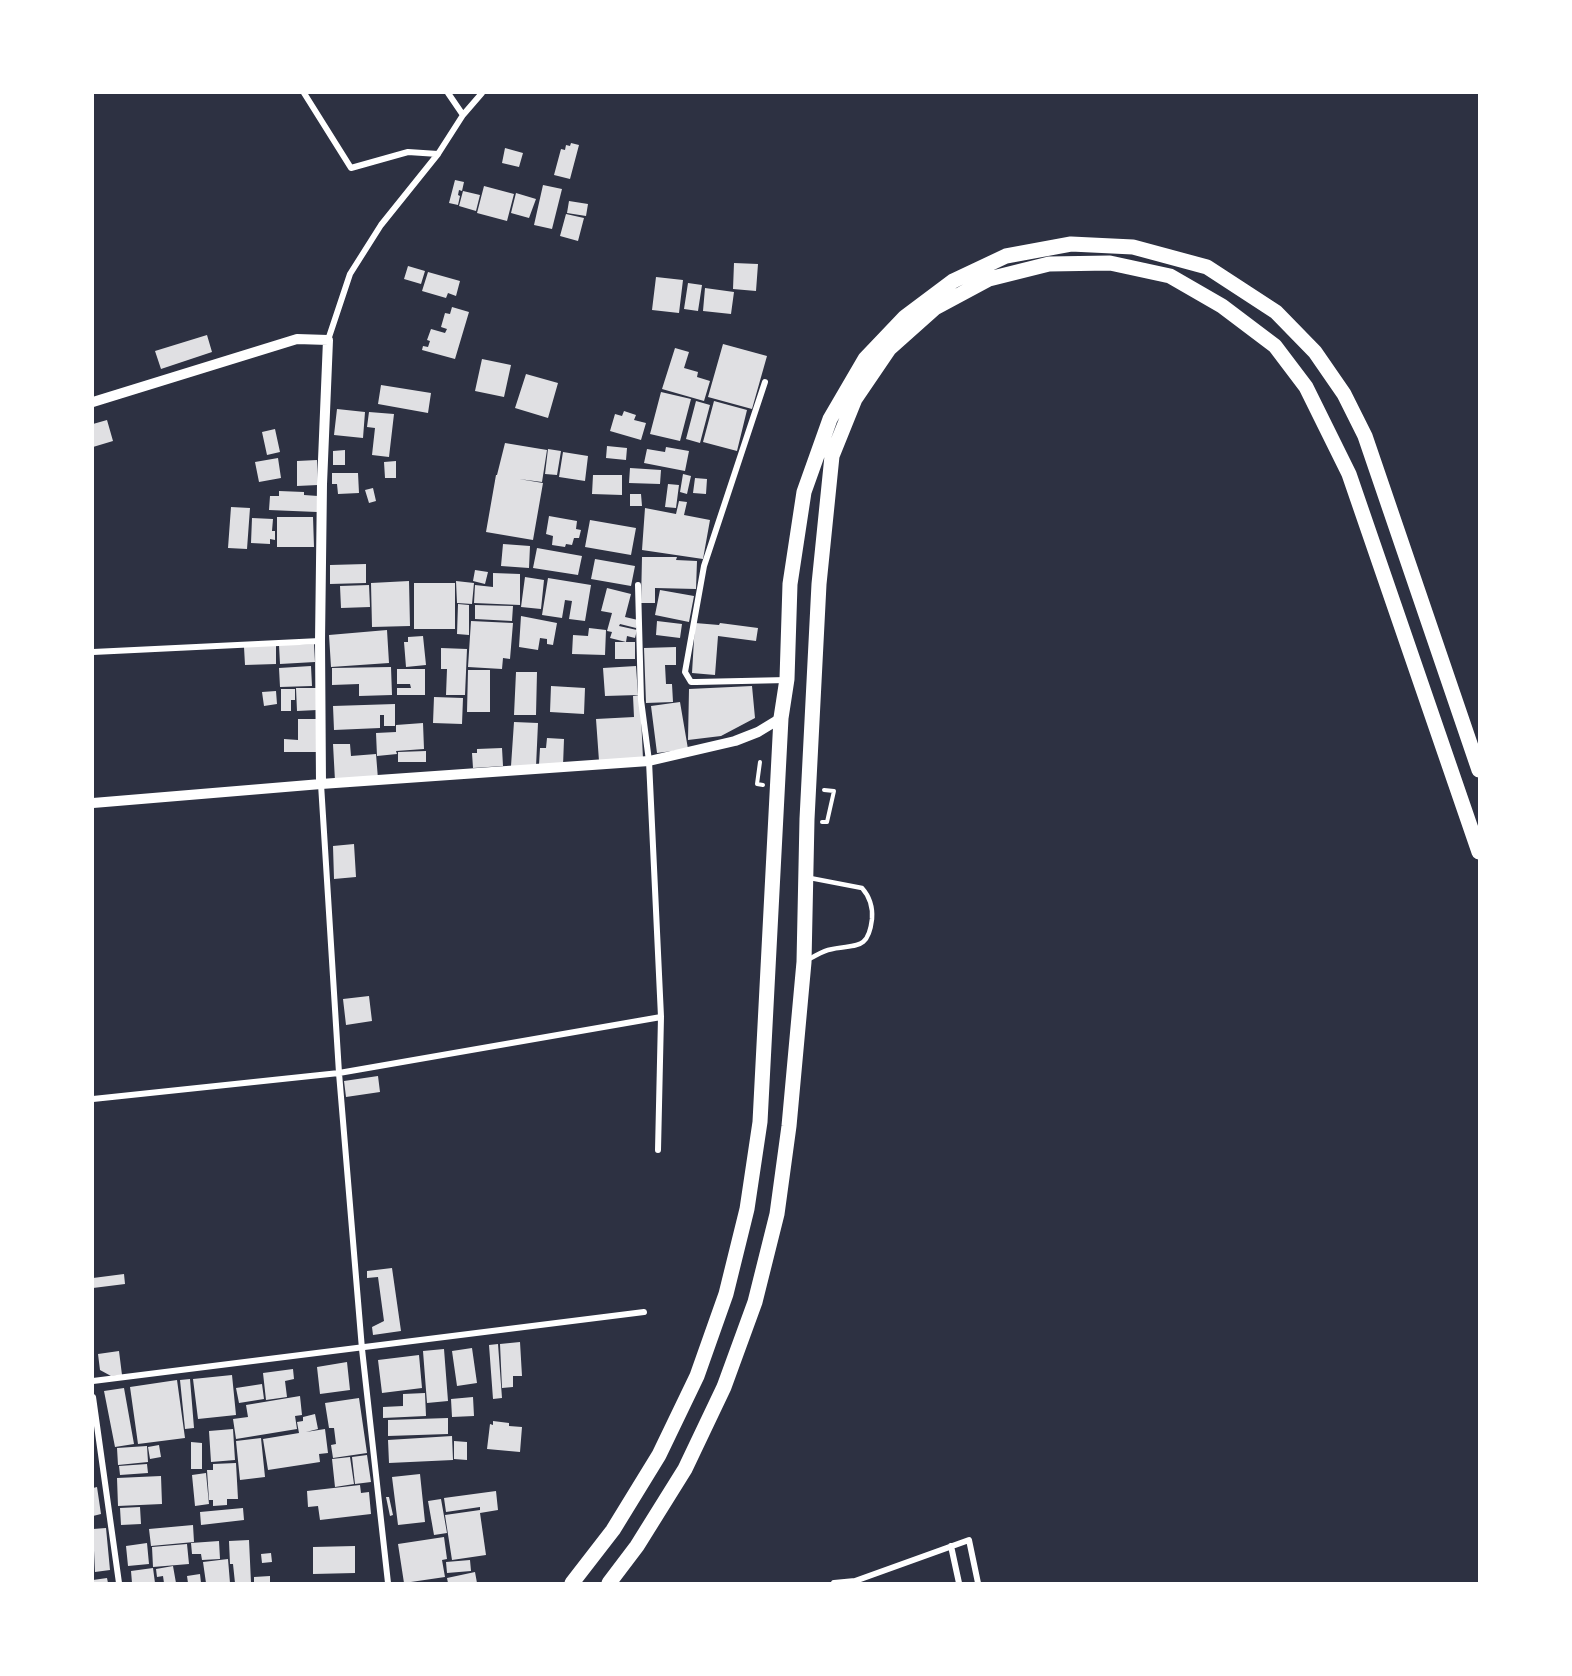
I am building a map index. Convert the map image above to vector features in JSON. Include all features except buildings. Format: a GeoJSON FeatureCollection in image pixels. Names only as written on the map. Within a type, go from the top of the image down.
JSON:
{"type":"FeatureCollection","features":[{"type":"Feature","properties":{"kind":"highway"},"geometry":{"type":"LineString","coordinates":[[572,1583],[613,1530],[659,1455],[697,1376],[726,1294],[747,1209],[760,1122],[781,718],[787,680],[790,584],[804,492],[830,419],[865,358],[905,317],[953,281],[1006,256],[1071,244],[1133,247],[1207,267],[1276,312],[1315,352],[1344,394],[1365,436],[1479,770]]}},
{"type":"Feature","properties":{"kind":"highway"},"geometry":{"type":"LineString","coordinates":[[609,1583],[638,1546],[685,1469],[724,1387],[755,1302],[777,1214],[786,1148],[804,962],[813,674],[819,584],[832,456],[855,399],[889,349],[935,308],[989,279],[1049,264],[1110,263],[1170,276],[1222,306],[1275,346],[1306,387],[1349,474],[1479,852]]}},
{"type":"Feature","properties":{"kind":"street"},"geometry":{"type":"LineString","coordinates":[[304,93],[351,168],[408,152],[438,154]]}},
{"type":"Feature","properties":{"kind":"street"},"geometry":{"type":"LineString","coordinates":[[448,93],[463,115]]}},
{"type":"Feature","properties":{"kind":"street"},"geometry":{"type":"LineString","coordinates":[[388,1583],[362,1349],[339,1073],[321,784],[322,484],[328,340],[350,274],[381,225],[438,154],[463,115],[482,93]]}},
{"type":"Feature","properties":{"kind":"street"},"geometry":{"type":"LineString","coordinates":[[93,402],[297,339],[328,340]]}},
{"type":"Feature","properties":{"kind":"street"},"geometry":{"type":"LineString","coordinates":[[765,382],[704,566],[685,672],[690,682],[787,680]]}},
{"type":"Feature","properties":{"kind":"street"},"geometry":{"type":"LineString","coordinates":[[638,585],[641,700],[649,761],[661,1017],[658,1150]]}},
{"type":"Feature","properties":{"kind":"street"},"geometry":{"type":"LineString","coordinates":[[93,652],[320,641]]}},
{"type":"Feature","properties":{"kind":"street"},"geometry":{"type":"LineString","coordinates":[[93,803],[649,761],[735,741],[758,732],[781,718]]}},
{"type":"Feature","properties":{"kind":"street"},"geometry":{"type":"LineString","coordinates":[[93,1099],[339,1073],[661,1017]]}},
{"type":"Feature","properties":{"kind":"street"},"geometry":{"type":"LineString","coordinates":[[93,1381],[644,1312]]}},
{"type":"Feature","properties":{"kind":"street"},"geometry":{"type":"LineString","coordinates":[[93,1397],[119,1583]]}},
{"type":"Feature","properties":{"kind":"street"},"geometry":{"type":"LineString","coordinates":[[834,1583],[855,1582],[969,1540],[978,1583]]}},
{"type":"Feature","properties":{"kind":"street"},"geometry":{"type":"LineString","coordinates":[[951,1546],[959,1583]]}},
{"type":"Feature","properties":{"kind":"lane"},"geometry":{"type":"LineString","coordinates":[[804,962],[826,951],[861,945],[870,934],[873,912],[870,897],[862,888],[806,877]]}},
{"type":"Feature","properties":{"kind":"path"},"geometry":{"type":"LineString","coordinates":[[757,784],[762,752]]}},
{"type":"Feature","properties":{"kind":"path"},"geometry":{"type":"LineString","coordinates":[[827,822],[834,791]]}}]}
